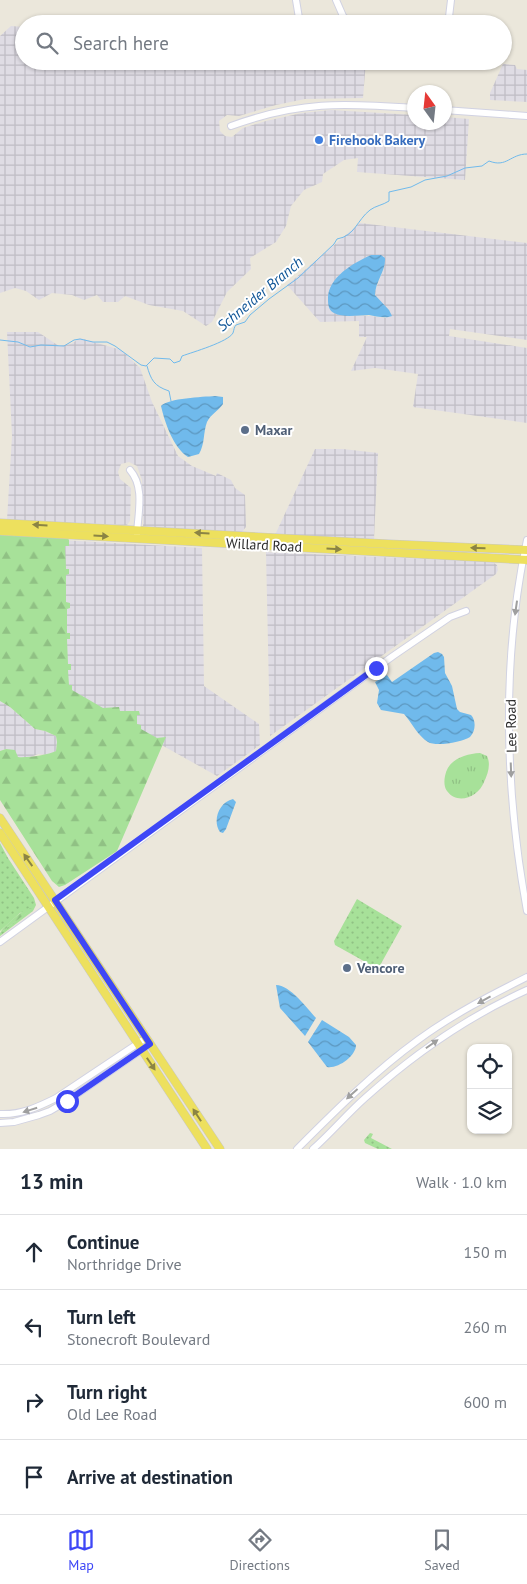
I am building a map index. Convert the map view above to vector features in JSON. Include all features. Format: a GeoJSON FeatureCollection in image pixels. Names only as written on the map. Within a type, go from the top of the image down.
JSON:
{"type":"FeatureCollection","features":[{"type":"Feature","properties":{"kind":"main road","name":"Willard Road"},"geometry":{"type":"LineString","coordinates":[[0,523],[525,560]]}},
{"type":"Feature","properties":{"kind":"main road","name":"Willard Road"},"geometry":{"type":"LineString","coordinates":[[0,530],[526,550]]}},
{"type":"Feature","properties":{"kind":"main road"},"geometry":{"type":"LineString","coordinates":[[0,818],[220,1149]]}},
{"type":"Feature","properties":{"kind":"main road"},"geometry":{"type":"LineString","coordinates":[[0,833],[207,1149]]}},
{"type":"Feature","properties":{"kind":"street"},"geometry":{"type":"LineString","coordinates":[[296,0],[298,15]]}},
{"type":"Feature","properties":{"kind":"street"},"geometry":{"type":"LineString","coordinates":[[336,0],[343,15]]}},
{"type":"Feature","properties":{"kind":"street"},"geometry":{"type":"LineString","coordinates":[[449,15],[451,0]]}},
{"type":"Feature","properties":{"kind":"street"},"geometry":{"type":"LineString","coordinates":[[231,126],[268,113],[311,106],[355,104],[407,108]]}},
{"type":"Feature","properties":{"kind":"street"},"geometry":{"type":"LineString","coordinates":[[452,111],[527,116]]}},
{"type":"Feature","properties":{"kind":"street"},"geometry":{"type":"LineString","coordinates":[[130,470],[137,480],[139,490],[137,534]]}},
{"type":"Feature","properties":{"kind":"street","name":"Lee Road"},"geometry":{"type":"LineString","coordinates":[[527,540],[512,648],[510,709],[513,804],[517,848],[527,911]]}},
{"type":"Feature","properties":{"kind":"street"},"geometry":{"type":"LineString","coordinates":[[0,942],[55,900],[393,656],[450,617],[466,611]]}},
{"type":"Feature","properties":{"kind":"street"},"geometry":{"type":"LineString","coordinates":[[500,991],[527,972]]}},
{"type":"Feature","properties":{"kind":"street"},"geometry":{"type":"LineString","coordinates":[[296,1149],[351,1095],[417,1041],[456,1015],[527,977]]}},
{"type":"Feature","properties":{"kind":"street"},"geometry":{"type":"LineString","coordinates":[[313,1149],[364,1098],[426,1048],[502,1002],[527,992]]}},
{"type":"Feature","properties":{"kind":"street"},"geometry":{"type":"LineString","coordinates":[[0,1123],[14,1122],[50,1111],[67,1101],[148,1041]]}},
{"type":"Feature","properties":{"kind":"street"},"geometry":{"type":"LineString","coordinates":[[0,1114],[21,1112],[41,1106],[140,1047]]}},
{"type":"Feature","properties":{"kind":"shaded area"},"geometry":{"type":"Polygon","coordinates":[[[11,26],[15,26],[15,70],[365,70],[363,98],[305,99],[239,116],[227,115],[219,121],[220,131],[225,136],[232,137],[243,128],[266,121],[302,113],[331,110],[407,115],[407,130],[452,130],[452,118],[469,119],[465,180],[357,172],[358,158],[344,160],[323,174],[322,182],[304,190],[291,206],[286,226],[276,242],[250,258],[251,269],[227,292],[212,322],[206,326],[183,311],[149,305],[125,296],[118,302],[103,302],[97,295],[84,300],[72,295],[52,293],[39,300],[26,291],[15,288],[0,293],[0,36],[11,26]]]}},
{"type":"Feature","properties":{"kind":"shaded area"},"geometry":{"type":"Polygon","coordinates":[[[512,65],[515,65],[517,69],[527,70],[527,102],[490,100],[490,93],[500,70],[512,70],[512,65]]]}},
{"type":"Feature","properties":{"kind":"shaded area"},"geometry":{"type":"Polygon","coordinates":[[[360,223],[527,243],[527,340],[450,329],[449,336],[527,348],[527,423],[413,407],[418,374],[375,368],[351,371],[367,337],[359,337],[359,321],[320,322],[287,285],[360,223]],[[371,255],[359,261],[341,315],[386,318],[389,310],[376,298],[375,291],[384,268],[371,255]]]}},
{"type":"Feature","properties":{"kind":"shaded area"},"geometry":{"type":"Polygon","coordinates":[[[7,332],[38,332],[59,346],[71,344],[80,338],[121,350],[140,368],[152,402],[178,456],[192,466],[216,476],[217,473],[231,480],[235,488],[245,495],[246,527],[241,533],[143,526],[142,480],[137,466],[129,462],[121,464],[118,472],[120,479],[131,488],[130,521],[127,525],[7,520],[12,436],[7,332]]]}},
{"type":"Feature","properties":{"kind":"shaded area"},"geometry":{"type":"Polygon","coordinates":[[[315,449],[343,449],[378,453],[374,539],[275,535],[315,449]]]}},
{"type":"Feature","properties":{"kind":"shaded area"},"geometry":{"type":"Polygon","coordinates":[[[61,540],[202,548],[204,686],[259,724],[260,745],[217,776],[63,690],[61,540]]]}},
{"type":"Feature","properties":{"kind":"shaded area"},"geometry":{"type":"Polygon","coordinates":[[[266,552],[492,562],[497,565],[498,570],[496,574],[270,736],[266,552]]]}},
{"type":"Feature","properties":{"kind":"shaded area"},"geometry":{"type":"Polygon","coordinates":[[[0,701],[10,707],[35,729],[56,736],[56,751],[49,755],[38,754],[26,759],[18,757],[6,749],[0,751],[0,701]]]}},
{"type":"Feature","properties":{"kind":"green space"},"geometry":{"type":"Polygon","coordinates":[[[0,533],[31,535],[33,537],[67,537],[69,546],[65,546],[66,569],[69,569],[69,574],[66,575],[66,602],[70,603],[70,608],[67,609],[67,633],[70,633],[70,639],[67,639],[68,664],[71,664],[71,670],[68,670],[69,685],[72,685],[72,690],[103,708],[119,707],[120,711],[139,711],[140,715],[137,715],[137,724],[141,725],[141,729],[157,738],[166,737],[117,851],[59,887],[52,881],[0,800],[0,751],[6,749],[15,750],[18,757],[37,756],[56,751],[57,742],[56,736],[35,729],[10,707],[0,701],[0,533]]]}},
{"type":"Feature","properties":{"kind":"green space"},"geometry":{"type":"Polygon","coordinates":[[[480,753],[487,756],[489,762],[488,772],[481,787],[473,795],[457,798],[446,789],[444,784],[447,770],[458,758],[480,753]]]}},
{"type":"Feature","properties":{"kind":"green space"},"geometry":{"type":"Polygon","coordinates":[[[0,843],[34,898],[36,905],[33,911],[0,936],[0,933],[31,909],[20,913],[0,931],[0,843]]]}},
{"type":"Feature","properties":{"kind":"green space"},"geometry":{"type":"Polygon","coordinates":[[[357,899],[402,926],[378,969],[335,945],[334,941],[357,899]]]}},
{"type":"Feature","properties":{"kind":"green space"},"geometry":{"type":"Polygon","coordinates":[[[29,908],[32,909],[0,933],[13,919],[29,908]]]}},
{"type":"Feature","properties":{"kind":"green space"},"geometry":{"type":"Polygon","coordinates":[[[370,1133],[373,1134],[371,1138],[392,1149],[378,1149],[365,1143],[364,1140],[370,1133]]]}},
{"type":"Feature","properties":{"kind":"water"},"geometry":{"type":"Polygon","coordinates":[[[371,255],[381,255],[385,258],[375,295],[392,316],[346,316],[332,312],[329,308],[328,300],[329,292],[336,278],[349,267],[371,255]]]}},
{"type":"Feature","properties":{"kind":"water"},"geometry":{"type":"Polygon","coordinates":[[[215,396],[223,397],[223,404],[207,422],[199,454],[188,457],[174,441],[167,427],[161,406],[171,401],[215,396]]]}},
{"type":"Feature","properties":{"kind":"water"},"geometry":{"type":"Polygon","coordinates":[[[438,652],[444,657],[445,673],[452,686],[457,709],[473,717],[473,732],[470,737],[462,741],[443,744],[428,742],[418,733],[404,714],[381,710],[377,703],[379,690],[375,682],[387,675],[392,682],[438,652]]]}},
{"type":"Feature","properties":{"kind":"water"},"geometry":{"type":"Polygon","coordinates":[[[233,799],[236,802],[226,829],[223,833],[220,832],[217,823],[218,812],[224,804],[233,799]]]}},
{"type":"Feature","properties":{"kind":"water"},"geometry":{"type":"Polygon","coordinates":[[[276,985],[292,993],[316,1018],[305,1036],[280,1008],[276,985]]]}},
{"type":"Feature","properties":{"kind":"water"},"geometry":{"type":"Polygon","coordinates":[[[322,1020],[349,1037],[356,1045],[350,1057],[336,1066],[327,1067],[308,1042],[322,1020]]]}},
{"type":"Feature","properties":{"kind":"waterway","name":"Schneider Branch"},"geometry":{"type":"LineString","coordinates":[[0,340],[18,342],[30,347],[41,345],[64,346],[80,339],[93,342],[107,342],[141,365],[146,366],[154,358],[170,359],[174,363],[180,361],[182,356],[218,343],[230,336],[236,325],[245,322],[250,315],[269,299],[298,278],[337,239],[348,235],[370,210],[389,201],[389,192],[411,187],[425,180],[447,176],[465,168],[482,166],[489,161],[500,163],[516,156],[527,154]]}},
{"type":"Feature","properties":{"kind":"waterway"},"geometry":{"type":"LineString","coordinates":[[147,366],[154,382],[169,391],[171,401]]}},
{"type":"Feature","properties":{"kind":"place","name":"Firehook Bakery"},"geometry":{"type":"Point","coordinates":[319,140]}},
{"type":"Feature","properties":{"kind":"place","name":"Maxar"},"geometry":{"type":"Point","coordinates":[245,430]}},
{"type":"Feature","properties":{"kind":"place","name":"Vencore"},"geometry":{"type":"Point","coordinates":[347,968]}},
{"type":"Feature","properties":{"kind":"route"},"geometry":{"type":"LineString","coordinates":[[67,1101],[150,1044],[55,900],[202,796],[376,668]]}}]}
